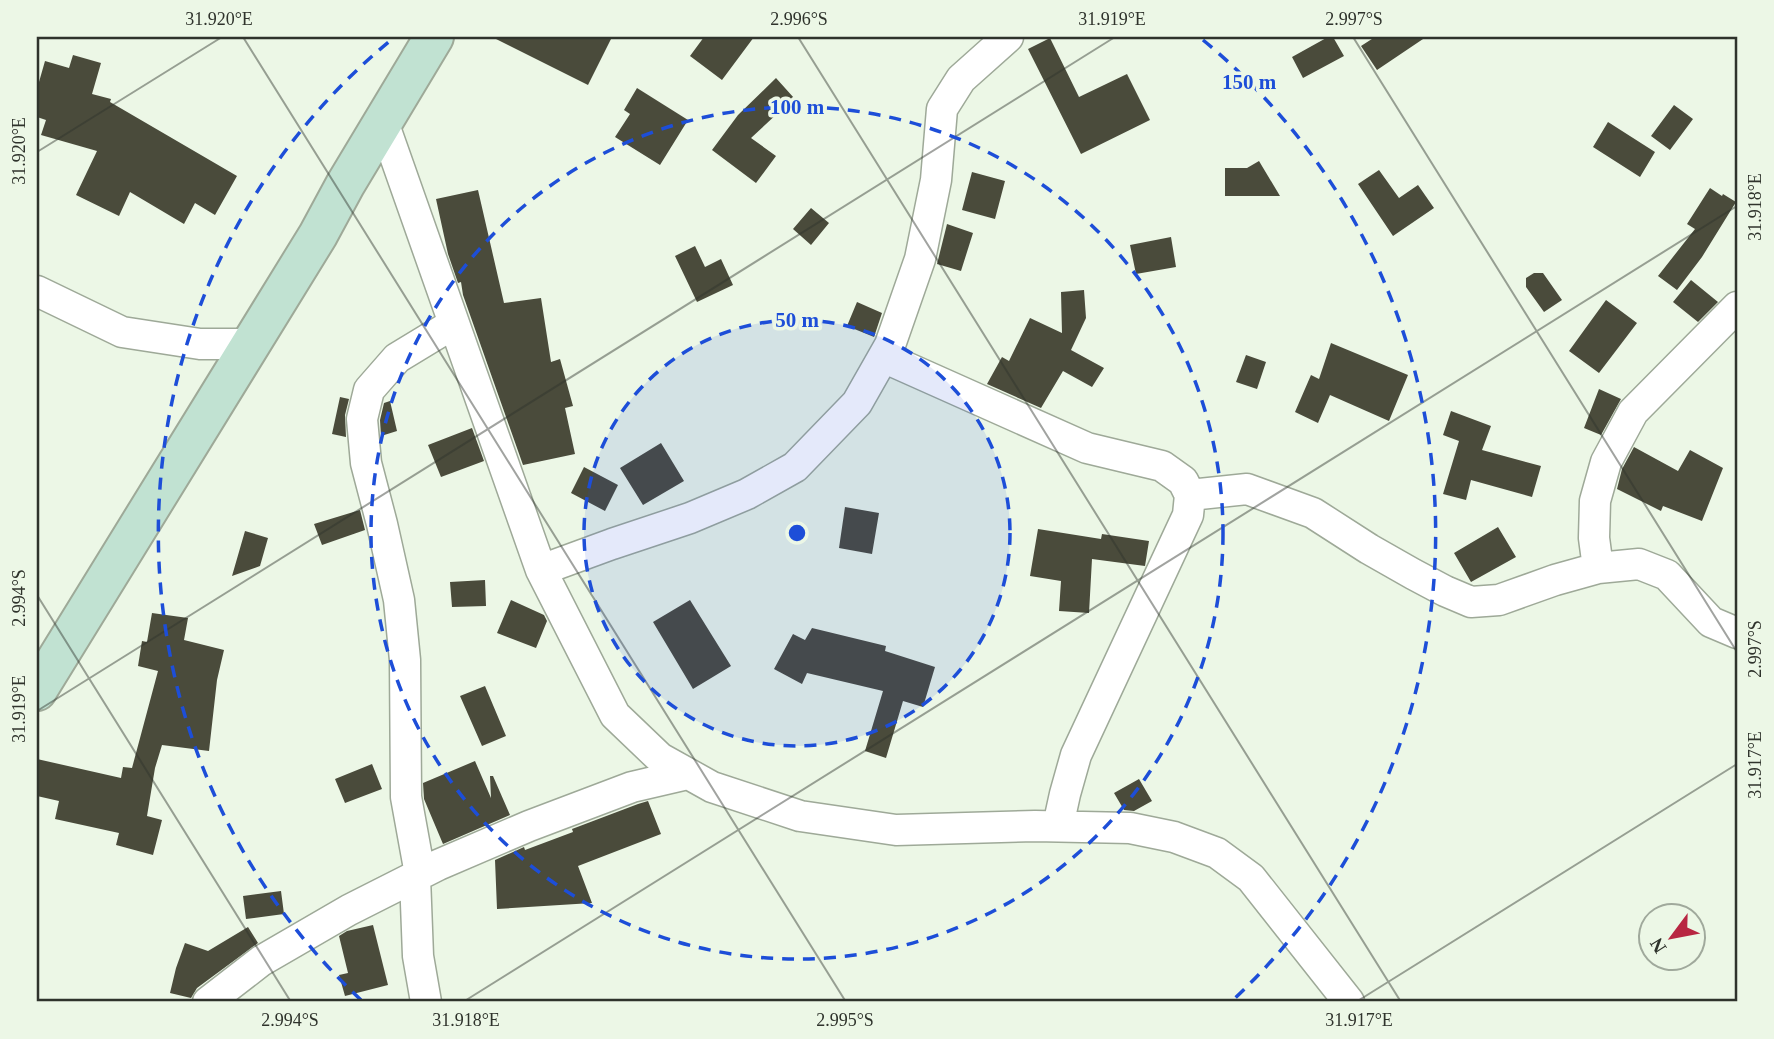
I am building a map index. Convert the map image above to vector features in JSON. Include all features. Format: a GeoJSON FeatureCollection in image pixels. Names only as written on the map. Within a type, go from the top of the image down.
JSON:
{"type":"FeatureCollection","features":[{"type":"Feature","properties":{"kind":"street"},"geometry":{"type":"LineString","coordinates":[[541,570],[690,518],[747,494],[795,467],[857,403],[890,345],[920,259],[936,180],[942,108],[961,79],[1008,37]]}},
{"type":"Feature","properties":{"kind":"street"},"geometry":{"type":"LineString","coordinates":[[37,691],[318,234],[432,38]]}},
{"type":"Feature","properties":{"kind":"street"},"geometry":{"type":"LineString","coordinates":[[383,122],[541,570],[615,716],[660,758],[712,786],[800,816],[896,830],[1058,826],[1130,828],[1174,837],[1217,853],[1251,878],[1349,1002]]}},
{"type":"Feature","properties":{"kind":"street"},"geometry":{"type":"LineString","coordinates":[[37,291],[122,332],[200,344],[251,344]]}},
{"type":"Feature","properties":{"kind":"street"},"geometry":{"type":"LineString","coordinates":[[1598,568],[1594,538],[1595,501],[1606,462],[1633,412],[1737,307]]}},
{"type":"Feature","properties":{"kind":"street"},"geometry":{"type":"LineString","coordinates":[[426,1002],[418,956],[417,875],[406,797],[405,660],[399,600],[366,463],[362,419],[369,390],[397,358],[453,324]]}},
{"type":"Feature","properties":{"kind":"street"},"geometry":{"type":"LineString","coordinates":[[883,357],[1087,448],[1162,466],[1183,481],[1189,495],[1188,515],[1076,755],[1058,826]]}},
{"type":"Feature","properties":{"kind":"street"},"geometry":{"type":"LineString","coordinates":[[1189,495],[1247,489],[1313,513],[1413,574],[1444,591],[1471,601],[1499,600],[1598,568],[1639,564],[1667,575],[1711,622],[1737,633]]}},
{"type":"Feature","properties":{"kind":"street"},"geometry":{"type":"LineString","coordinates":[[208,1002],[261,961],[349,910],[417,875],[529,826],[632,787],[688,774]]}},
{"type":"Feature","properties":{"kind":"building"},"geometry":{"type":"Polygon","coordinates":[[[492,37],[612,37],[588,85],[492,37]]]}},
{"type":"Feature","properties":{"kind":"building"},"geometry":{"type":"Polygon","coordinates":[[[704,37],[754,37],[722,80],[690,56],[704,37]]]}},
{"type":"Feature","properties":{"kind":"building"},"geometry":{"type":"Polygon","coordinates":[[[1328,37],[1333,37],[1344,56],[1303,78],[1292,57],[1328,37]]]}},
{"type":"Feature","properties":{"kind":"building"},"geometry":{"type":"Polygon","coordinates":[[[1375,37],[1426,37],[1377,70],[1361,46],[1375,37]]]}},
{"type":"Feature","properties":{"kind":"building"},"geometry":{"type":"Polygon","coordinates":[[[1050,38],[1079,97],[1127,74],[1150,120],[1081,154],[1028,49],[1050,38]]]}},
{"type":"Feature","properties":{"kind":"building"},"geometry":{"type":"Polygon","coordinates":[[[73,55],[101,63],[92,94],[111,99],[110,102],[237,176],[215,215],[195,203],[184,224],[130,192],[119,216],[76,195],[97,151],[41,135],[46,120],[37,117],[37,89],[45,61],[69,68],[73,55]]]}},
{"type":"Feature","properties":{"kind":"building"},"geometry":{"type":"Polygon","coordinates":[[[776,78],[794,98],[751,138],[776,156],[756,183],[712,150],[738,115],[776,78]]]}},
{"type":"Feature","properties":{"kind":"building"},"geometry":{"type":"Polygon","coordinates":[[[637,88],[688,120],[660,165],[615,137],[630,114],[624,110],[637,88]]]}},
{"type":"Feature","properties":{"kind":"building"},"geometry":{"type":"Polygon","coordinates":[[[1674,105],[1693,119],[1670,150],[1651,136],[1674,105]]]}},
{"type":"Feature","properties":{"kind":"building"},"geometry":{"type":"Polygon","coordinates":[[[1608,122],[1655,152],[1640,177],[1593,147],[1608,122]]]}},
{"type":"Feature","properties":{"kind":"building"},"geometry":{"type":"Polygon","coordinates":[[[1259,161],[1280,196],[1225,196],[1225,168],[1247,168],[1259,161]]]}},
{"type":"Feature","properties":{"kind":"building"},"geometry":{"type":"Polygon","coordinates":[[[1379,170],[1399,198],[1418,185],[1434,208],[1393,236],[1358,184],[1379,170]]]}},
{"type":"Feature","properties":{"kind":"building"},"geometry":{"type":"Polygon","coordinates":[[[972,172],[1005,181],[995,219],[962,210],[972,172]]]}},
{"type":"Feature","properties":{"kind":"building"},"geometry":{"type":"Polygon","coordinates":[[[1710,188],[1736,202],[1702,257],[1677,290],[1658,276],[1695,229],[1687,224],[1710,188]]]}},
{"type":"Feature","properties":{"kind":"building"},"geometry":{"type":"Polygon","coordinates":[[[478,190],[504,303],[541,298],[551,362],[560,359],[573,406],[565,408],[575,454],[523,465],[463,295],[461,282],[458,283],[448,254],[436,199],[478,190]]]}},
{"type":"Feature","properties":{"kind":"building"},"geometry":{"type":"Polygon","coordinates":[[[811,208],[829,223],[811,245],[793,229],[811,208]]]}},
{"type":"Feature","properties":{"kind":"building"},"geometry":{"type":"Polygon","coordinates":[[[947,224],[973,233],[961,271],[937,264],[947,224]]]}},
{"type":"Feature","properties":{"kind":"building"},"geometry":{"type":"Polygon","coordinates":[[[1171,237],[1176,267],[1136,274],[1130,245],[1171,237]]]}},
{"type":"Feature","properties":{"kind":"building"},"geometry":{"type":"Polygon","coordinates":[[[695,246],[705,267],[721,259],[733,285],[697,302],[675,256],[695,246]]]}},
{"type":"Feature","properties":{"kind":"building"},"geometry":{"type":"Polygon","coordinates":[[[1534,273],[1543,273],[1562,300],[1544,312],[1526,287],[1526,278],[1534,273]]]}},
{"type":"Feature","properties":{"kind":"building"},"geometry":{"type":"Polygon","coordinates":[[[1691,280],[1718,302],[1698,322],[1673,302],[1691,280]]]}},
{"type":"Feature","properties":{"kind":"building"},"geometry":{"type":"Polygon","coordinates":[[[1084,290],[1086,318],[1071,350],[1104,368],[1092,387],[1063,371],[1041,408],[987,384],[1002,357],[1009,361],[1030,318],[1062,333],[1061,292],[1084,290]]]}},
{"type":"Feature","properties":{"kind":"building"},"geometry":{"type":"Polygon","coordinates":[[[1606,300],[1637,323],[1599,373],[1569,351],[1606,300]]]}},
{"type":"Feature","properties":{"kind":"building"},"geometry":{"type":"Polygon","coordinates":[[[857,302],[882,313],[874,337],[847,326],[857,302]]]}},
{"type":"Feature","properties":{"kind":"building"},"geometry":{"type":"Polygon","coordinates":[[[1331,343],[1408,375],[1389,421],[1330,395],[1318,423],[1295,412],[1311,375],[1319,379],[1331,343]]]}},
{"type":"Feature","properties":{"kind":"building"},"geometry":{"type":"Polygon","coordinates":[[[1246,355],[1266,362],[1257,389],[1236,382],[1246,355]]]}},
{"type":"Feature","properties":{"kind":"building"},"geometry":{"type":"Polygon","coordinates":[[[1599,389],[1621,399],[1601,435],[1584,428],[1599,389]]]}},
{"type":"Feature","properties":{"kind":"building"},"geometry":{"type":"Polygon","coordinates":[[[340,397],[349,399],[345,415],[346,437],[332,434],[340,397]]]}},
{"type":"Feature","properties":{"kind":"building"},"geometry":{"type":"Polygon","coordinates":[[[390,401],[397,431],[381,436],[380,420],[384,403],[390,401]]]}},
{"type":"Feature","properties":{"kind":"building"},"geometry":{"type":"Polygon","coordinates":[[[1451,411],[1491,426],[1482,450],[1541,466],[1532,497],[1471,480],[1466,500],[1443,494],[1459,441],[1443,435],[1451,411]]]}},
{"type":"Feature","properties":{"kind":"building"},"geometry":{"type":"Polygon","coordinates":[[[472,428],[484,461],[441,477],[428,445],[472,428]]]}},
{"type":"Feature","properties":{"kind":"building"},"geometry":{"type":"Polygon","coordinates":[[[661,443],[684,481],[643,505],[620,468],[661,443]]]}},
{"type":"Feature","properties":{"kind":"building"},"geometry":{"type":"Polygon","coordinates":[[[1634,447],[1678,471],[1690,450],[1723,468],[1702,521],[1663,506],[1661,511],[1617,489],[1622,469],[1634,447]]]}},
{"type":"Feature","properties":{"kind":"building"},"geometry":{"type":"Polygon","coordinates":[[[584,467],[618,485],[605,511],[571,493],[584,467]]]}},
{"type":"Feature","properties":{"kind":"building"},"geometry":{"type":"Polygon","coordinates":[[[845,507],[879,513],[872,554],[839,548],[845,507]]]}},
{"type":"Feature","properties":{"kind":"building"},"geometry":{"type":"Polygon","coordinates":[[[360,510],[365,530],[322,545],[314,524],[360,510]]]}},
{"type":"Feature","properties":{"kind":"building"},"geometry":{"type":"Polygon","coordinates":[[[1498,527],[1516,557],[1471,582],[1454,553],[1498,527]]]}},
{"type":"Feature","properties":{"kind":"building"},"geometry":{"type":"Polygon","coordinates":[[[1038,529],[1101,539],[1102,534],[1149,541],[1145,566],[1092,559],[1089,613],[1059,611],[1061,581],[1030,576],[1038,529]]]}},
{"type":"Feature","properties":{"kind":"building"},"geometry":{"type":"Polygon","coordinates":[[[245,531],[268,538],[260,566],[232,576],[245,531]]]}},
{"type":"Feature","properties":{"kind":"building"},"geometry":{"type":"Polygon","coordinates":[[[485,580],[486,606],[452,607],[450,582],[485,580]]]}},
{"type":"Feature","properties":{"kind":"building"},"geometry":{"type":"Polygon","coordinates":[[[511,600],[544,615],[547,621],[536,648],[497,633],[511,600]]]}},
{"type":"Feature","properties":{"kind":"building"},"geometry":{"type":"Polygon","coordinates":[[[690,600],[731,666],[693,689],[653,622],[690,600]]]}},
{"type":"Feature","properties":{"kind":"building"},"geometry":{"type":"Polygon","coordinates":[[[152,613],[188,618],[184,640],[224,650],[217,680],[209,751],[162,745],[147,816],[162,820],[153,855],[116,845],[119,833],[55,819],[59,801],[37,796],[37,759],[121,778],[123,767],[132,768],[158,671],[138,666],[142,641],[147,642],[152,613]]]}},
{"type":"Feature","properties":{"kind":"building"},"geometry":{"type":"Polygon","coordinates":[[[812,628],[886,646],[885,651],[935,667],[923,707],[903,701],[886,758],[865,751],[883,691],[807,673],[802,684],[774,669],[793,634],[805,640],[812,628]]]}},
{"type":"Feature","properties":{"kind":"building"},"geometry":{"type":"Polygon","coordinates":[[[485,686],[506,736],[482,746],[460,696],[485,686]]]}},
{"type":"Feature","properties":{"kind":"building"},"geometry":{"type":"Polygon","coordinates":[[[475,761],[491,798],[490,776],[493,776],[510,815],[443,844],[424,799],[423,783],[475,761]]]}},
{"type":"Feature","properties":{"kind":"building"},"geometry":{"type":"Polygon","coordinates":[[[372,764],[382,789],[345,803],[335,779],[372,764]]]}},
{"type":"Feature","properties":{"kind":"building"},"geometry":{"type":"Polygon","coordinates":[[[1139,779],[1152,801],[1134,811],[1124,810],[1114,793],[1139,779]]]}},
{"type":"Feature","properties":{"kind":"building"},"geometry":{"type":"Polygon","coordinates":[[[648,801],[661,834],[578,866],[592,903],[497,909],[495,860],[648,801]]]}},
{"type":"Feature","properties":{"kind":"building"},"geometry":{"type":"Polygon","coordinates":[[[281,891],[284,914],[246,919],[243,896],[281,891]]]}},
{"type":"Feature","properties":{"kind":"building"},"geometry":{"type":"Polygon","coordinates":[[[373,925],[388,985],[345,996],[339,975],[348,973],[339,936],[347,931],[373,925]]]}},
{"type":"Feature","properties":{"kind":"building"},"geometry":{"type":"Polygon","coordinates":[[[248,927],[258,943],[197,988],[191,998],[170,993],[185,943],[208,951],[248,927]]]}}]}
